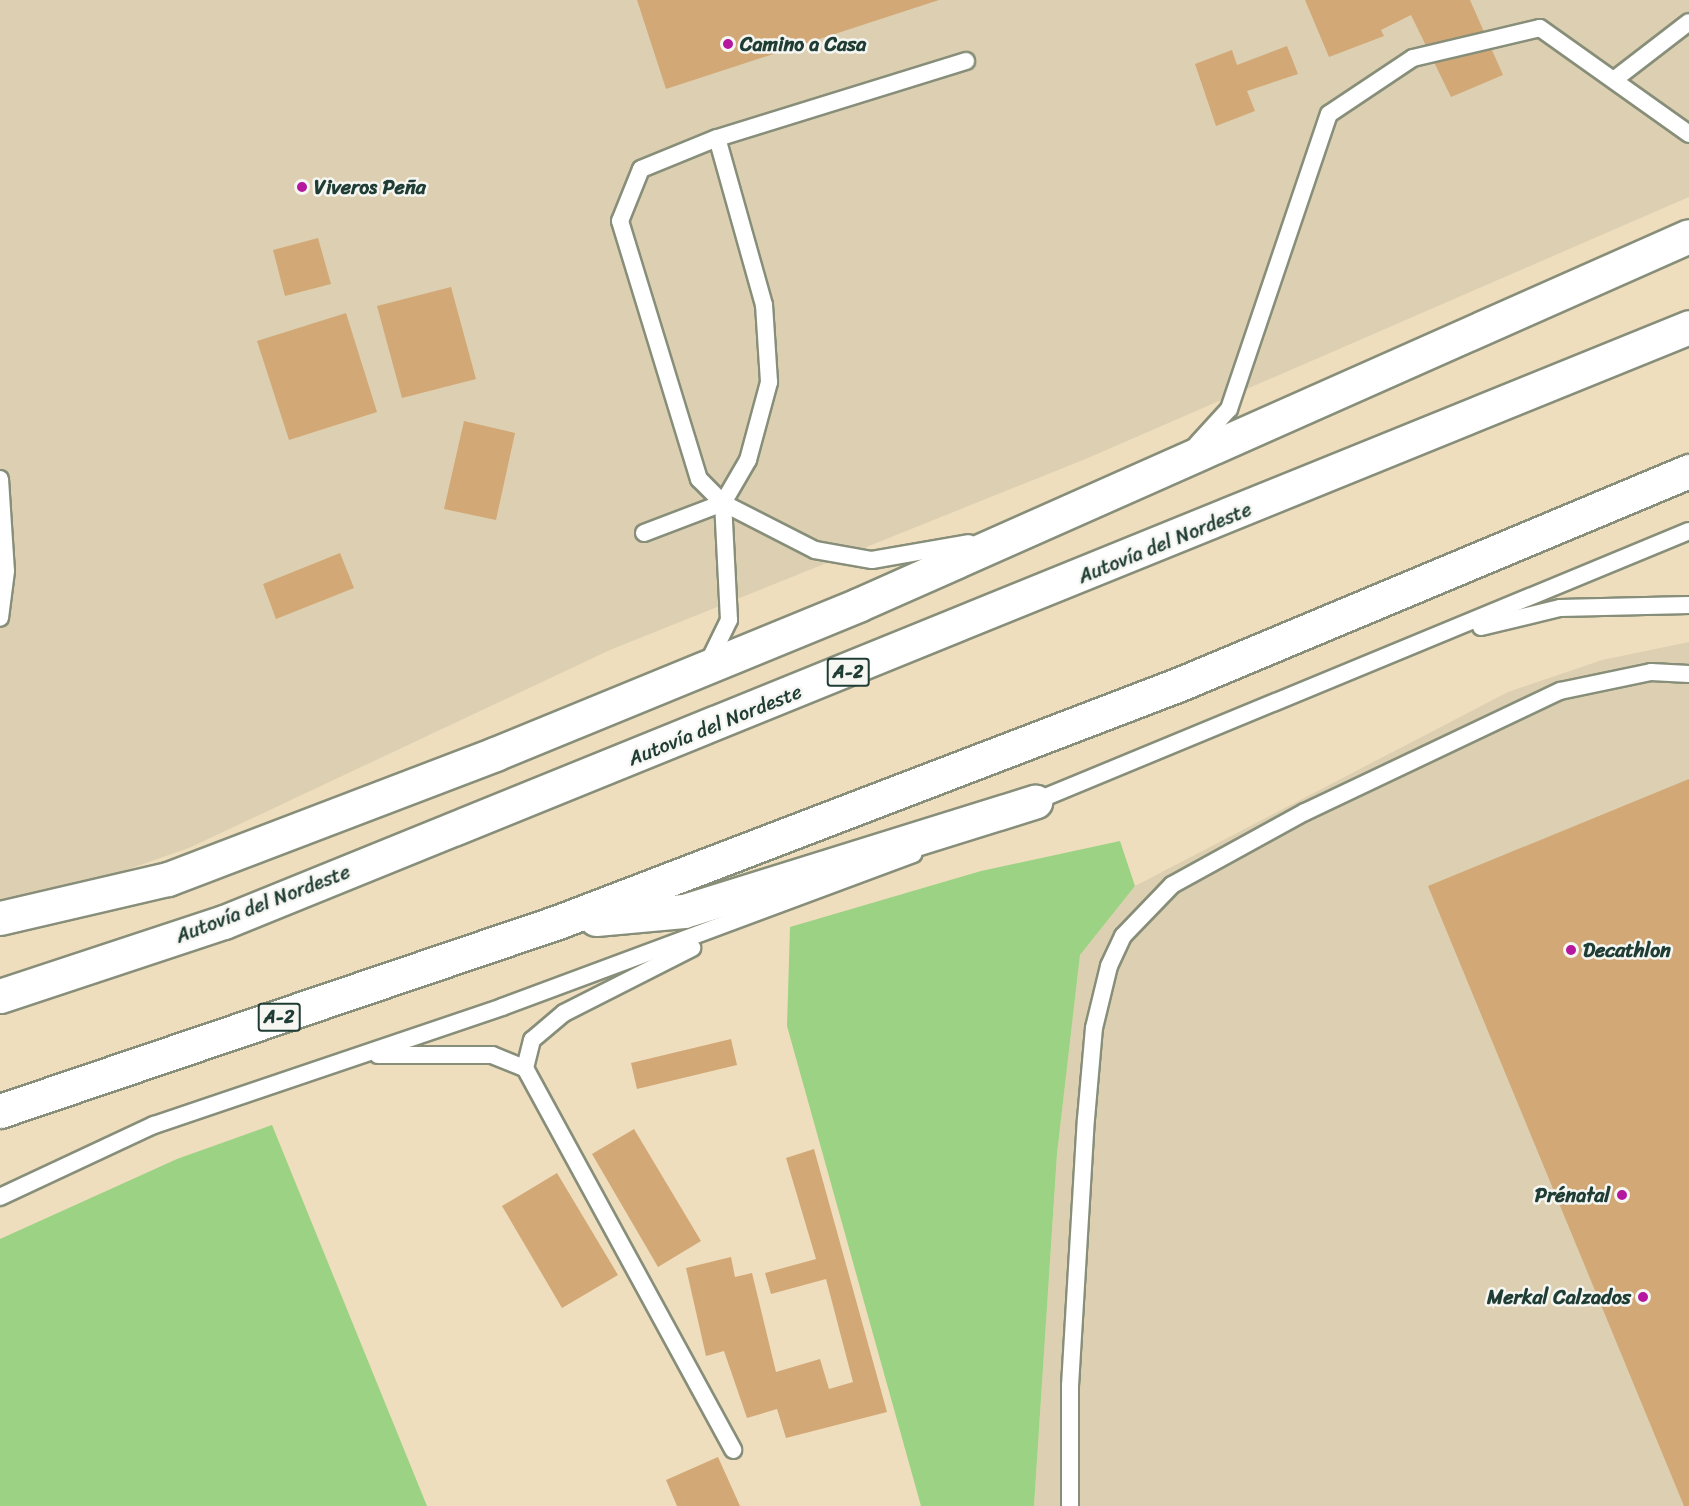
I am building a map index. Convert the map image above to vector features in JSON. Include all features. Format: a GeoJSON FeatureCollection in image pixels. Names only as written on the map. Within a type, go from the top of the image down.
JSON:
{"type":"FeatureCollection","features":[{"type":"Feature","properties":{"kind":"main road"},"geometry":{"type":"LineString","coordinates":[[0,918],[168,879],[705,669],[1029,530],[1689,236]]}},
{"type":"Feature","properties":{"kind":"main road","name":"Autovía del Nordeste"},"geometry":{"type":"LineString","coordinates":[[0,996],[224,922],[1689,327]]}},
{"type":"Feature","properties":{"kind":"main road","name":"A-2"},"geometry":{"type":"LineString","coordinates":[[0,1111],[558,922],[1180,684],[1689,471]]}},
{"type":"Feature","properties":{"kind":"main road"},"geometry":{"type":"LineString","coordinates":[[558,922],[684,911],[1035,802]]}},
{"type":"Feature","properties":{"kind":"lane"},"geometry":{"type":"LineString","coordinates":[[1615,79],[1689,22]]}},
{"type":"Feature","properties":{"kind":"lane"},"geometry":{"type":"LineString","coordinates":[[1173,464],[1229,409],[1329,114],[1413,58],[1540,28],[1615,79],[1689,134]]}},
{"type":"Feature","properties":{"kind":"lane"},"geometry":{"type":"LineString","coordinates":[[966,61],[717,138],[640,169],[620,221],[699,479],[723,503],[815,550],[872,560],[1029,530]]}},
{"type":"Feature","properties":{"kind":"lane"},"geometry":{"type":"LineString","coordinates":[[705,669],[729,620],[723,503],[748,460],[769,382],[764,304],[717,138]]}},
{"type":"Feature","properties":{"kind":"lane"},"geometry":{"type":"LineString","coordinates":[[0,478],[6,571],[0,618]]}},
{"type":"Feature","properties":{"kind":"lane"},"geometry":{"type":"LineString","coordinates":[[645,533],[723,503]]}},
{"type":"Feature","properties":{"kind":"lane"},"geometry":{"type":"LineString","coordinates":[[0,1197],[154,1125],[729,926],[867,875],[1035,802],[1689,531]]}},
{"type":"Feature","properties":{"kind":"lane"},"geometry":{"type":"LineString","coordinates":[[1427,640],[1560,608],[1687,607]]}},
{"type":"Feature","properties":{"kind":"lane"},"geometry":{"type":"LineString","coordinates":[[1070,1506],[1070,1386],[1087,1108],[1101,994],[1124,936],[1172,885],[1305,813],[1560,691],[1651,672],[1689,674]]}},
{"type":"Feature","properties":{"kind":"lane"},"geometry":{"type":"LineString","coordinates":[[525,1068],[532,1040],[564,1013],[729,926]]}},
{"type":"Feature","properties":{"kind":"lane"},"geometry":{"type":"LineString","coordinates":[[355,1056],[448,1052],[492,1055],[525,1068],[733,1450]]}},
{"type":"Feature","properties":{"kind":"shaded area"},"geometry":{"type":"Polygon","coordinates":[[[0,0],[1689,0],[1689,197],[1088,458],[610,650],[189,848],[0,914],[0,0]]]}},
{"type":"Feature","properties":{"kind":"shaded area"},"geometry":{"type":"Polygon","coordinates":[[[1689,642],[1689,1506],[1034,1506],[1057,1154],[1080,955],[1135,886],[1508,692],[1602,660],[1689,642]]]}},
{"type":"Feature","properties":{"kind":"green space"},"geometry":{"type":"Polygon","coordinates":[[[1120,841],[1135,886],[1080,955],[1057,1154],[1034,1506],[921,1506],[787,1026],[790,927],[981,871],[1120,841]]]}},
{"type":"Feature","properties":{"kind":"green space"},"geometry":{"type":"Polygon","coordinates":[[[272,1125],[427,1506],[0,1506],[0,1239],[177,1159],[272,1125]]]}},
{"type":"Feature","properties":{"kind":"building","name":"Camino a Casa"},"geometry":{"type":"Polygon","coordinates":[[[637,0],[939,0],[666,89],[637,0]]]}},
{"type":"Feature","properties":{"kind":"building"},"geometry":{"type":"Polygon","coordinates":[[[1305,0],[1470,0],[1503,75],[1451,97],[1411,15],[1381,30],[1384,36],[1329,57],[1305,0]]]}},
{"type":"Feature","properties":{"kind":"building"},"geometry":{"type":"Polygon","coordinates":[[[1287,46],[1298,74],[1247,91],[1255,111],[1216,126],[1195,64],[1232,50],[1237,65],[1287,46]]]}},
{"type":"Feature","properties":{"kind":"building"},"geometry":{"type":"Polygon","coordinates":[[[318,238],[331,284],[285,296],[273,250],[318,238]]]}},
{"type":"Feature","properties":{"kind":"building"},"geometry":{"type":"Polygon","coordinates":[[[451,287],[476,379],[402,398],[377,306],[451,287]]]}},
{"type":"Feature","properties":{"kind":"building"},"geometry":{"type":"Polygon","coordinates":[[[346,313],[377,412],[289,440],[257,341],[346,313]]]}},
{"type":"Feature","properties":{"kind":"building"},"geometry":{"type":"Polygon","coordinates":[[[464,421],[515,433],[496,520],[444,509],[464,421]]]}},
{"type":"Feature","properties":{"kind":"building"},"geometry":{"type":"Polygon","coordinates":[[[340,553],[354,588],[276,619],[263,584],[340,553]]]}},
{"type":"Feature","properties":{"kind":"building","name":"Decathlon"},"geometry":{"type":"Polygon","coordinates":[[[1689,779],[1689,1506],[1684,1506],[1428,886],[1689,779]]]}},
{"type":"Feature","properties":{"kind":"building"},"geometry":{"type":"Polygon","coordinates":[[[731,1039],[737,1065],[637,1089],[631,1063],[731,1039]]]}},
{"type":"Feature","properties":{"kind":"building"},"geometry":{"type":"Polygon","coordinates":[[[634,1129],[701,1241],[658,1267],[592,1154],[634,1129]]]}},
{"type":"Feature","properties":{"kind":"building"},"geometry":{"type":"Polygon","coordinates":[[[814,1149],[887,1412],[786,1438],[777,1409],[747,1418],[724,1351],[706,1356],[686,1268],[731,1257],[735,1277],[752,1273],[776,1372],[820,1359],[829,1389],[853,1382],[826,1279],[771,1294],[765,1273],[816,1259],[786,1158],[814,1149]]]}},
{"type":"Feature","properties":{"kind":"building"},"geometry":{"type":"Polygon","coordinates":[[[557,1173],[618,1275],[562,1308],[502,1206],[557,1173]]]}},
{"type":"Feature","properties":{"kind":"building"},"geometry":{"type":"Polygon","coordinates":[[[718,1457],[740,1506],[677,1506],[666,1480],[718,1457]]]}},
{"type":"Feature","properties":{"kind":"place","name":"Camino a Casa"},"geometry":{"type":"Point","coordinates":[728,44]}},
{"type":"Feature","properties":{"kind":"place","name":"Viveros Peña"},"geometry":{"type":"Point","coordinates":[302,187]}},
{"type":"Feature","properties":{"kind":"place","name":"Decathlon"},"geometry":{"type":"Point","coordinates":[1571,950]}},
{"type":"Feature","properties":{"kind":"place","name":"Prénatal"},"geometry":{"type":"Point","coordinates":[1622,1195]}},
{"type":"Feature","properties":{"kind":"place","name":"Merkal Calzados"},"geometry":{"type":"Point","coordinates":[1643,1297]}}]}
